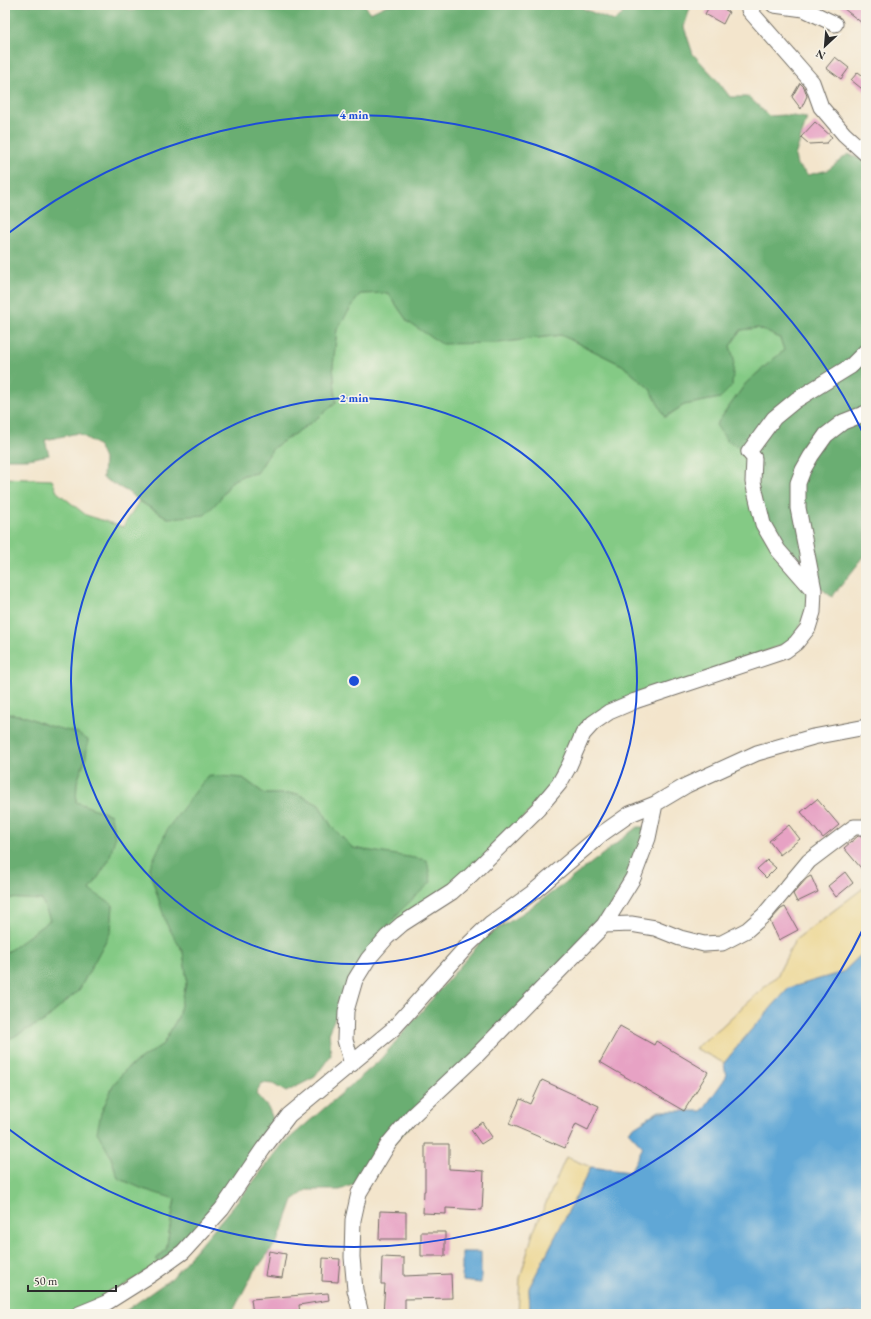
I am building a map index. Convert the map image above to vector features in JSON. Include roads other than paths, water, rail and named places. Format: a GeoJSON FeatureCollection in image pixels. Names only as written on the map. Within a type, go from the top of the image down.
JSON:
{"type":"FeatureCollection","features":[{"type":"Feature","properties":{"kind":"street"},"geometry":{"type":"LineString","coordinates":[[774,5],[804,9],[835,24]]}},
{"type":"Feature","properties":{"kind":"street"},"geometry":{"type":"LineString","coordinates":[[749,7],[812,82],[821,107],[844,134],[866,154]]}},
{"type":"Feature","properties":{"kind":"street"},"geometry":{"type":"LineString","coordinates":[[814,590],[778,550],[764,524],[753,482],[754,458],[749,452],[774,418],[796,400],[851,366],[866,351]]}},
{"type":"Feature","properties":{"kind":"street"},"geometry":{"type":"LineString","coordinates":[[352,1064],[345,1040],[346,1011],[355,980],[368,959],[387,937],[402,924],[452,892],[538,809],[559,784],[569,766],[583,734],[593,723],[609,712],[635,701],[785,651],[796,643],[808,628],[813,612],[814,590],[798,508],[798,483],[811,456],[826,435],[843,422],[866,413]]}},
{"type":"Feature","properties":{"kind":"street"},"geometry":{"type":"LineString","coordinates":[[79,1314],[106,1303],[152,1274],[183,1252],[222,1209],[263,1149],[289,1115],[393,1029],[469,944],[491,924],[532,894],[603,833],[630,814],[655,804],[687,786],[757,753],[813,737],[866,727]]}},
{"type":"Feature","properties":{"kind":"street"},"geometry":{"type":"LineString","coordinates":[[361,1314],[352,1257],[353,1220],[359,1193],[389,1143],[412,1116],[478,1054],[604,925],[634,878],[648,838],[655,804]]}},
{"type":"Feature","properties":{"kind":"street"},"geometry":{"type":"LineString","coordinates":[[604,925],[631,924],[655,928],[680,938],[704,944],[722,943],[747,930],[764,915],[809,861],[854,827],[866,828]]}},
{"type":"Feature","properties":{"kind":"water"},"geometry":{"type":"Polygon","coordinates":[[[866,950],[866,1314],[530,1314],[529,1288],[591,1167],[630,1172],[643,1147],[628,1131],[659,1111],[702,1111],[726,1077],[724,1063],[751,1030],[789,988],[843,972],[866,950]]]}},
{"type":"Feature","properties":{"kind":"water"},"geometry":{"type":"Polygon","coordinates":[[[462,1252],[481,1252],[481,1283],[462,1281],[462,1252]]]}}]}
